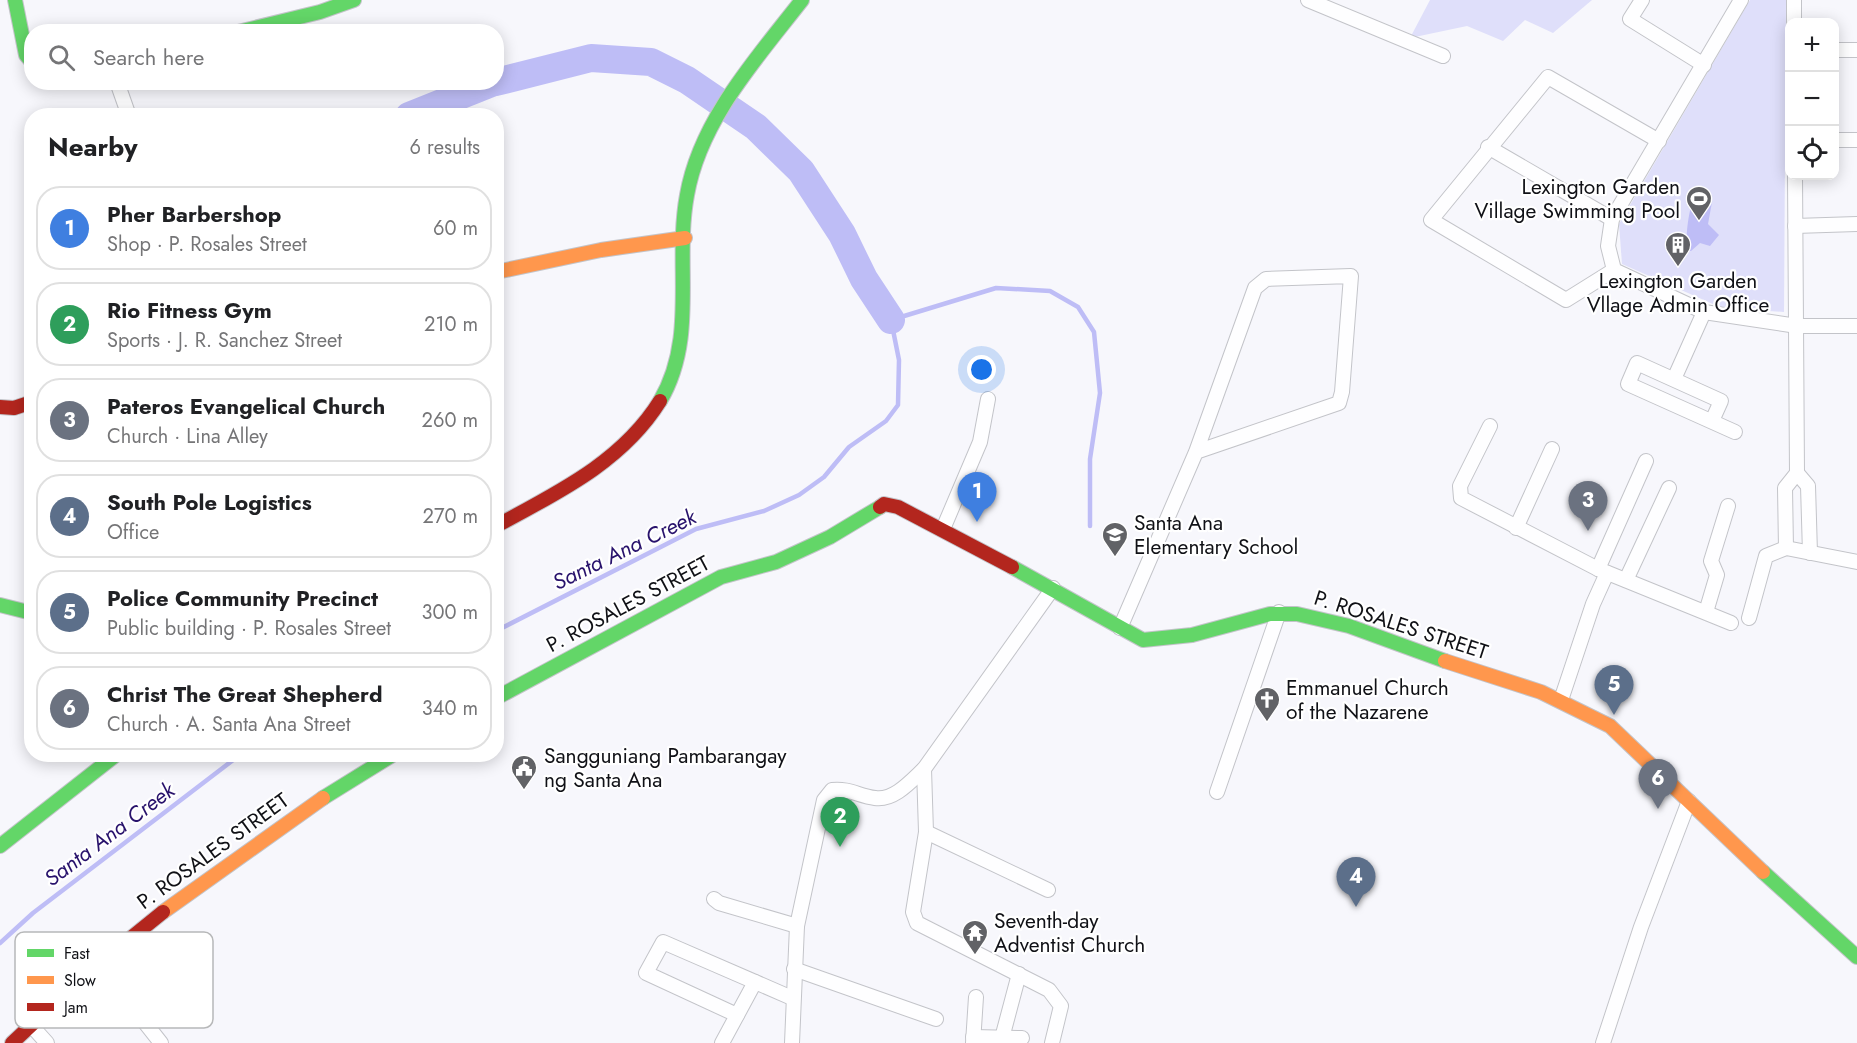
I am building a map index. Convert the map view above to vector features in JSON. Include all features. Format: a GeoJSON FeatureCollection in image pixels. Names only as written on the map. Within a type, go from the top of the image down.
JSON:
{"type":"FeatureCollection","features":[{"type":"Feature","properties":{"kind":"street"},"geometry":{"type":"LineString","coordinates":[[15,0],[24,45]]}},
{"type":"Feature","properties":{"kind":"street"},"geometry":{"type":"LineString","coordinates":[[271,24],[320,12],[354,0]]}},
{"type":"Feature","properties":{"kind":"street"},"geometry":{"type":"LineString","coordinates":[[504,521],[572,483],[617,453],[639,433],[652,417],[670,385],[683,327],[685,238],[690,178],[710,133],[733,95],[802,0]]}},
{"type":"Feature","properties":{"kind":"street"},"geometry":{"type":"LineString","coordinates":[[1308,0],[1443,56]]}},
{"type":"Feature","properties":{"kind":"street"},"geometry":{"type":"LineString","coordinates":[[1642,0],[1630,19],[1704,65]]}},
{"type":"Feature","properties":{"kind":"street"},"geometry":{"type":"LineString","coordinates":[[1614,270],[1608,246],[1612,219],[1741,0]]}},
{"type":"Feature","properties":{"kind":"street"},"geometry":{"type":"LineString","coordinates":[[1794,0],[1794,18]]}},
{"type":"Feature","properties":{"kind":"street"},"geometry":{"type":"LineString","coordinates":[[1839,50],[1857,50]]}},
{"type":"Feature","properties":{"kind":"street"},"geometry":{"type":"LineString","coordinates":[[1614,270],[1566,300],[1431,220],[1488,147],[1548,77],[1659,141]]}},
{"type":"Feature","properties":{"kind":"street"},"geometry":{"type":"LineString","coordinates":[[120,90],[126,108]]}},
{"type":"Feature","properties":{"kind":"street"},"geometry":{"type":"LineString","coordinates":[[1839,140],[1857,140]]}},
{"type":"Feature","properties":{"kind":"street"},"geometry":{"type":"LineString","coordinates":[[1488,147],[1612,219]]}},
{"type":"Feature","properties":{"kind":"street"},"geometry":{"type":"LineString","coordinates":[[1786,548],[1785,488],[1797,473],[1795,180]]}},
{"type":"Feature","properties":{"kind":"street"},"geometry":{"type":"LineString","coordinates":[[1795,226],[1857,224]]}},
{"type":"Feature","properties":{"kind":"street"},"geometry":{"type":"LineString","coordinates":[[504,270],[602,250],[685,238]]}},
{"type":"Feature","properties":{"kind":"street"},"geometry":{"type":"LineString","coordinates":[[1614,270],[1704,312],[1797,327],[1857,326]]}},
{"type":"Feature","properties":{"kind":"street"},"geometry":{"type":"LineString","coordinates":[[1120,628],[1196,452],[1258,283],[1266,279],[1351,276],[1344,370],[1339,403],[1196,452]]}},
{"type":"Feature","properties":{"kind":"street"},"geometry":{"type":"LineString","coordinates":[[1674,379],[1704,312]]}},
{"type":"Feature","properties":{"kind":"street"},"geometry":{"type":"LineString","coordinates":[[1712,421],[1721,401],[1637,363],[1628,384],[1735,432]]}},
{"type":"Feature","properties":{"kind":"street"},"geometry":{"type":"LineString","coordinates":[[943,529],[980,442],[988,399]]}},
{"type":"Feature","properties":{"kind":"street"},"geometry":{"type":"LineString","coordinates":[[0,407],[14,408],[24,405]]}},
{"type":"Feature","properties":{"kind":"street"},"geometry":{"type":"LineString","coordinates":[[1490,426],[1460,486],[1459,495],[1516,528],[1602,571],[1731,623]]}},
{"type":"Feature","properties":{"kind":"street"},"geometry":{"type":"LineString","coordinates":[[1516,528],[1552,449]]}},
{"type":"Feature","properties":{"kind":"street"},"geometry":{"type":"LineString","coordinates":[[1561,700],[1593,604],[1602,586],[1602,571],[1647,461]]}},
{"type":"Feature","properties":{"kind":"street"},"geometry":{"type":"LineString","coordinates":[[1797,473],[1808,486],[1810,553]]}},
{"type":"Feature","properties":{"kind":"street"},"geometry":{"type":"LineString","coordinates":[[1626,580],[1669,488]]}},
{"type":"Feature","properties":{"kind":"street","name":"P. ROSALES STREET"},"geometry":{"type":"LineString","coordinates":[[504,694],[721,577],[776,562],[830,537],[884,504],[898,507],[943,529],[1143,640],[1164,641],[1279,612],[1327,620],[1561,700],[1610,726],[1857,957]]}},
{"type":"Feature","properties":{"kind":"street"},"geometry":{"type":"LineString","coordinates":[[1706,612],[1717,575],[1711,561],[1728,506]]}},
{"type":"Feature","properties":{"kind":"street"},"geometry":{"type":"LineString","coordinates":[[1749,618],[1766,556],[1786,548],[1857,562]]}},
{"type":"Feature","properties":{"kind":"street"},"geometry":{"type":"LineString","coordinates":[[792,1043],[796,926],[824,800],[832,790],[845,788],[876,798],[889,797],[924,769],[1053,588]]}},
{"type":"Feature","properties":{"kind":"street"},"geometry":{"type":"LineString","coordinates":[[0,605],[24,611]]}},
{"type":"Feature","properties":{"kind":"street"},"geometry":{"type":"LineString","coordinates":[[1217,792],[1279,612]]}},
{"type":"Feature","properties":{"kind":"street"},"geometry":{"type":"LineString","coordinates":[[0,846],[106,762]]}},
{"type":"Feature","properties":{"kind":"street","name":"P. ROSALES STREET"},"geometry":{"type":"LineString","coordinates":[[138,932],[193,889],[291,819],[381,762]]}},
{"type":"Feature","properties":{"kind":"street"},"geometry":{"type":"LineString","coordinates":[[924,769],[926,832],[913,912],[914,920],[1049,990],[1061,1006],[1052,1043]]}},
{"type":"Feature","properties":{"kind":"street"},"geometry":{"type":"LineString","coordinates":[[1603,1043],[1652,895],[1689,801]]}},
{"type":"Feature","properties":{"kind":"street"},"geometry":{"type":"LineString","coordinates":[[926,832],[1048,890]]}},
{"type":"Feature","properties":{"kind":"street"},"geometry":{"type":"LineString","coordinates":[[714,899],[719,903],[796,926]]}},
{"type":"Feature","properties":{"kind":"street"},"geometry":{"type":"LineString","coordinates":[[737,1015],[646,973],[663,942],[792,998]]}},
{"type":"Feature","properties":{"kind":"street"},"geometry":{"type":"LineString","coordinates":[[794,969],[936,1019]]}},
{"type":"Feature","properties":{"kind":"street"},"geometry":{"type":"LineString","coordinates":[[1002,1038],[1019,974]]}},
{"type":"Feature","properties":{"kind":"street"},"geometry":{"type":"LineString","coordinates":[[722,1043],[755,982]]}},
{"type":"Feature","properties":{"kind":"street"},"geometry":{"type":"LineString","coordinates":[[976,997],[973,1040],[1022,1038]]}},
{"type":"Feature","properties":{"kind":"street","name":"P. ROSALES STREET"},"geometry":{"type":"LineString","coordinates":[[12,1043],[26,1028]]}},
{"type":"Feature","properties":{"kind":"street"},"geometry":{"type":"LineString","coordinates":[[34,1028],[47,1043]]}},
{"type":"Feature","properties":{"kind":"street"},"geometry":{"type":"LineString","coordinates":[[148,1028],[160,1043]]}},
{"type":"Feature","properties":{"kind":"shaded area"},"geometry":{"type":"Polygon","coordinates":[[[1430,0],[1592,0],[1553,33],[1525,20],[1503,41],[1467,26],[1410,38],[1430,0]]]}},
{"type":"Feature","properties":{"kind":"shaded area"},"geometry":{"type":"Polygon","coordinates":[[[1750,0],[1786,0],[1784,312],[1722,308],[1622,264],[1619,224],[1750,0]]]}},
{"type":"Feature","properties":{"kind":"water","name":"Lexington Garden Village Swimming Pool"},"geometry":{"type":"Polygon","coordinates":[[[1695,196],[1705,196],[1712,202],[1708,224],[1719,235],[1710,246],[1700,243],[1691,251],[1687,250],[1687,230],[1695,196]]]}},
{"type":"Feature","properties":{"kind":"waterway"},"geometry":{"type":"LineString","coordinates":[[504,80],[591,58],[651,62],[687,80],[756,127],[801,171],[842,234],[864,279],[891,320]]}},
{"type":"Feature","properties":{"kind":"waterway"},"geometry":{"type":"LineString","coordinates":[[429,108],[474,90]]}},
{"type":"Feature","properties":{"kind":"waterway","name":"Santa Ana Creek"},"geometry":{"type":"LineString","coordinates":[[504,627],[696,529],[764,511],[799,495],[824,477],[849,447],[886,421],[898,405],[899,360],[891,320],[996,288],[1050,291],[1078,307],[1094,332],[1100,393],[1090,459],[1090,526]]}},
{"type":"Feature","properties":{"kind":"waterway","name":"Santa Ana Creek"},"geometry":{"type":"LineString","coordinates":[[0,943],[33,913],[231,762]]}},
{"type":"Feature","properties":{"kind":"traffic: fast"},"geometry":{"type":"LineString","coordinates":[[15,0],[24,45]]}},
{"type":"Feature","properties":{"kind":"traffic: fast"},"geometry":{"type":"LineString","coordinates":[[271,24],[320,12],[354,0]]}},
{"type":"Feature","properties":{"kind":"traffic: fast"},"geometry":{"type":"LineString","coordinates":[[660,401],[672,377],[682,326],[684,221],[694,167],[704,141],[732,91],[802,0]]}},
{"type":"Feature","properties":{"kind":"traffic: fast"},"geometry":{"type":"LineString","coordinates":[[504,694],[721,577],[776,562],[830,537],[880,507]]}},
{"type":"Feature","properties":{"kind":"traffic: fast"},"geometry":{"type":"LineString","coordinates":[[1012,567],[1143,640],[1192,635],[1270,614],[1297,614],[1349,626],[1445,661]]}},
{"type":"Feature","properties":{"kind":"traffic: fast"},"geometry":{"type":"LineString","coordinates":[[0,605],[24,611]]}},
{"type":"Feature","properties":{"kind":"traffic: fast"},"geometry":{"type":"LineString","coordinates":[[0,846],[107,762]]}},
{"type":"Feature","properties":{"kind":"traffic: fast"},"geometry":{"type":"LineString","coordinates":[[323,798],[381,762]]}},
{"type":"Feature","properties":{"kind":"traffic: fast"},"geometry":{"type":"LineString","coordinates":[[1763,872],[1857,957]]}},
{"type":"Feature","properties":{"kind":"traffic: slow"},"geometry":{"type":"LineString","coordinates":[[504,270],[601,250],[685,238]]}},
{"type":"Feature","properties":{"kind":"traffic: slow"},"geometry":{"type":"LineString","coordinates":[[1445,661],[1541,692],[1610,726],[1763,872]]}},
{"type":"Feature","properties":{"kind":"traffic: slow"},"geometry":{"type":"LineString","coordinates":[[163,912],[323,798]]}},
{"type":"Feature","properties":{"kind":"traffic: jam"},"geometry":{"type":"LineString","coordinates":[[504,522],[565,488],[607,459],[645,423],[660,401]]}},
{"type":"Feature","properties":{"kind":"traffic: jam"},"geometry":{"type":"LineString","coordinates":[[0,407],[14,408],[24,405]]}},
{"type":"Feature","properties":{"kind":"traffic: jam"},"geometry":{"type":"LineString","coordinates":[[880,507],[884,504],[898,507],[1012,567]]}},
{"type":"Feature","properties":{"kind":"traffic: jam"},"geometry":{"type":"LineString","coordinates":[[138,932],[163,912]]}},
{"type":"Feature","properties":{"kind":"traffic: jam"},"geometry":{"type":"LineString","coordinates":[[12,1043],[28,1028]]}},
{"type":"Feature","properties":{"kind":"place","name":"Lexington Garden Village Swimming Pool"},"geometry":{"type":"Point","coordinates":[1699,222]}},
{"type":"Feature","properties":{"kind":"place","name":"Lexington Garden Vllage Admin Office"},"geometry":{"type":"Point","coordinates":[1678,268]}},
{"type":"Feature","properties":{"kind":"place","name":"Pher Barbershop"},"geometry":{"type":"Point","coordinates":[977,522]}},
{"type":"Feature","properties":{"kind":"place","name":"Pateros Evangelical Church"},"geometry":{"type":"Point","coordinates":[1588,531]}},
{"type":"Feature","properties":{"kind":"place","name":"Santa Ana Elementary School"},"geometry":{"type":"Point","coordinates":[1115,558]}},
{"type":"Feature","properties":{"kind":"place","name":"Police Community Precinct"},"geometry":{"type":"Point","coordinates":[1614,715]}},
{"type":"Feature","properties":{"kind":"place","name":"Emmanuel Church of the Nazarene"},"geometry":{"type":"Point","coordinates":[1267,723]}},
{"type":"Feature","properties":{"kind":"place","name":"Sangguniang Pambarangay ng Santa Ana"},"geometry":{"type":"Point","coordinates":[524,791]}},
{"type":"Feature","properties":{"kind":"place","name":"Christ The Great Shepherd"},"geometry":{"type":"Point","coordinates":[1658,809]}},
{"type":"Feature","properties":{"kind":"place","name":"Rio Fitness Gym"},"geometry":{"type":"Point","coordinates":[840,847]}},
{"type":"Feature","properties":{"kind":"place","name":"South Pole Logistics"},"geometry":{"type":"Point","coordinates":[1356,907]}},
{"type":"Feature","properties":{"kind":"place","name":"Seventh-day Adventist Church"},"geometry":{"type":"Point","coordinates":[975,956]}}]}
